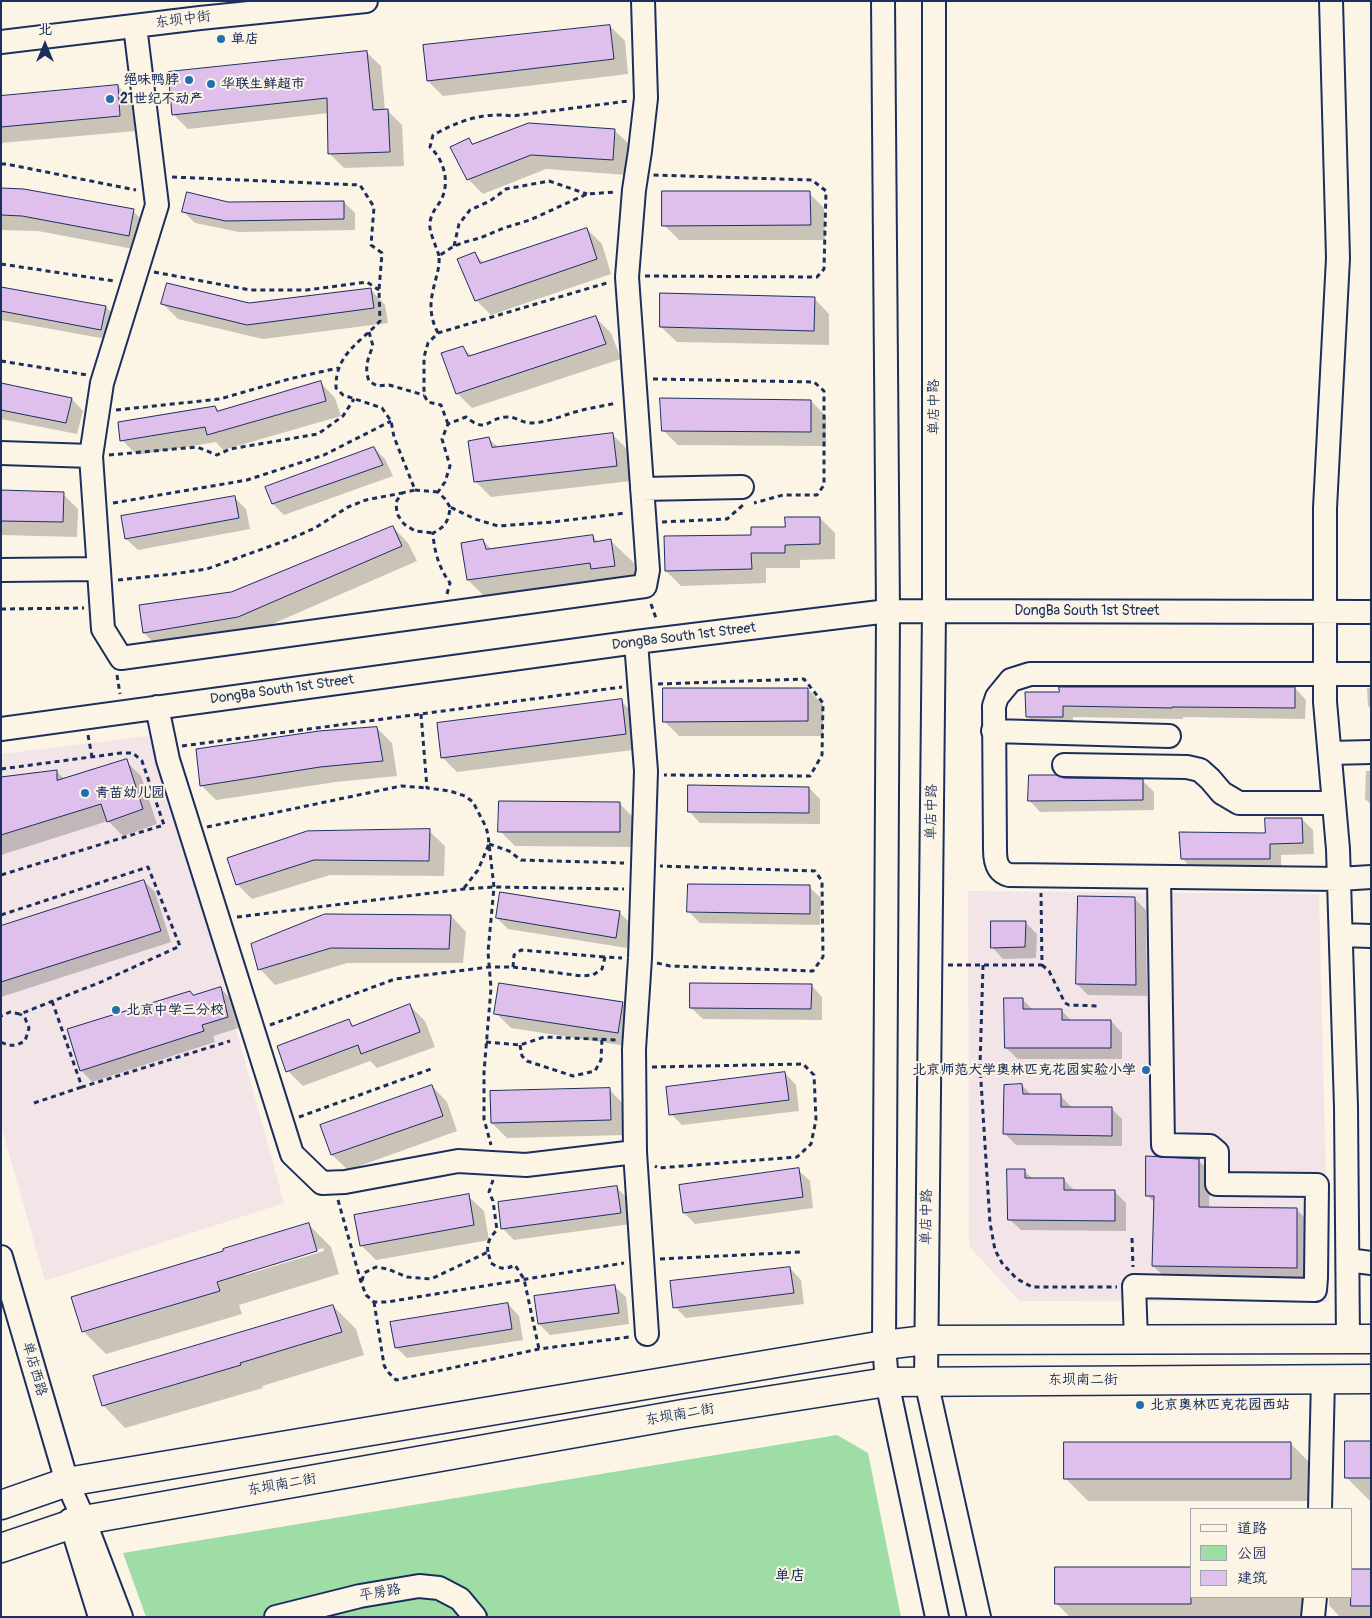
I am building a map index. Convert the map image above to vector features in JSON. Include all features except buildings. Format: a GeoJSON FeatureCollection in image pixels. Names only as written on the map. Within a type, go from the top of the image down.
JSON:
{"type":"FeatureCollection","features":[{"type":"Feature","properties":{"kind":"main road"},"geometry":{"type":"LineString","coordinates":[[1,1505],[67,1482],[884,1344],[926,1340],[1360,1339]]}},
{"type":"Feature","properties":{"kind":"main road","name":"东坝南二街"},"geometry":{"type":"LineString","coordinates":[[1,1548],[78,1522],[683,1414],[887,1382],[1371,1379]]}},
{"type":"Feature","properties":{"kind":"street","name":"东坝中街"},"geometry":{"type":"LineString","coordinates":[[1,42],[281,6],[366,1]]}},
{"type":"Feature","properties":{"kind":"street"},"geometry":{"type":"LineString","coordinates":[[135,26],[157,205],[103,378],[91,456],[103,629],[120,658],[645,586],[648,570],[627,277],[635,182],[646,98],[643,1]]}},
{"type":"Feature","properties":{"kind":"street"},"geometry":{"type":"LineString","coordinates":[[883,1],[888,611],[884,1344],[887,1382],[937,1617]]}},
{"type":"Feature","properties":{"kind":"street","name":"单店中路"},"geometry":{"type":"LineString","coordinates":[[934,1],[934,611],[926,1381],[979,1617]]}},
{"type":"Feature","properties":{"kind":"street"},"geometry":{"type":"LineString","coordinates":[[1331,1],[1338,258],[1325,508],[1325,702],[1339,879],[1346,1107],[1348,1300],[1360,1339]]}},
{"type":"Feature","properties":{"kind":"street"},"geometry":{"type":"LineString","coordinates":[[1,453],[91,456]]}},
{"type":"Feature","properties":{"kind":"street"},"geometry":{"type":"LineString","coordinates":[[643,508],[742,487]]}},
{"type":"Feature","properties":{"kind":"street"},"geometry":{"type":"LineString","coordinates":[[1,570],[100,575]]}},
{"type":"Feature","properties":{"kind":"street","name":"DongBa South 1st Street"},"geometry":{"type":"LineString","coordinates":[[1,729],[636,642],[888,611],[1371,612]]}},
{"type":"Feature","properties":{"kind":"street"},"geometry":{"type":"LineString","coordinates":[[636,642],[646,772],[644,864],[634,1067],[635,1152],[647,1334]]}},
{"type":"Feature","properties":{"kind":"street"},"geometry":{"type":"LineString","coordinates":[[1371,674],[1030,674],[1012,680],[997,697],[994,706],[993,731],[995,850],[997,866],[1002,873],[1009,876],[1339,879],[1371,877]]}},
{"type":"Feature","properties":{"kind":"street"},"geometry":{"type":"LineString","coordinates":[[156,707],[166,748],[191,831],[292,1154],[322,1183],[345,1182],[458,1161],[526,1165],[635,1152]]}},
{"type":"Feature","properties":{"kind":"street"},"geometry":{"type":"LineString","coordinates":[[993,731],[1170,736]]}},
{"type":"Feature","properties":{"kind":"street"},"geometry":{"type":"LineString","coordinates":[[1330,752],[1371,752]]}},
{"type":"Feature","properties":{"kind":"street"},"geometry":{"type":"LineString","coordinates":[[1064,765],[1187,767],[1200,770],[1222,792],[1239,803],[1334,802]]}},
{"type":"Feature","properties":{"kind":"street"},"geometry":{"type":"LineString","coordinates":[[1159,877],[1163,1145],[1210,1146],[1217,1152],[1217,1184],[1317,1185],[1315,1290]]}},
{"type":"Feature","properties":{"kind":"street"},"geometry":{"type":"LineString","coordinates":[[1341,936],[1371,936]]}},
{"type":"Feature","properties":{"kind":"street","name":"单店西路"},"geometry":{"type":"LineString","coordinates":[[1,1257],[67,1482],[100,1617]]}},
{"type":"Feature","properties":{"kind":"street"},"geometry":{"type":"LineString","coordinates":[[1348,1260],[1371,1264]]}},
{"type":"Feature","properties":{"kind":"street"},"geometry":{"type":"LineString","coordinates":[[1136,1340],[1134,1286],[1329,1290],[1348,1300]]}},
{"type":"Feature","properties":{"kind":"street"},"geometry":{"type":"LineString","coordinates":[[1320,1508],[1323,1379]]}},
{"type":"Feature","properties":{"kind":"street","name":"单店西路"},"geometry":{"type":"LineString","coordinates":[[78,1522],[121,1617]]}},
{"type":"Feature","properties":{"kind":"street","name":"平房路"},"geometry":{"type":"LineString","coordinates":[[276,1617],[360,1596],[419,1586],[439,1588],[460,1599],[475,1617]]}},
{"type":"Feature","properties":{"kind":"street"},"geometry":{"type":"LineString","coordinates":[[1313,1617],[1315,1598]]}},
{"type":"Feature","properties":{"kind":"path"},"geometry":{"type":"LineString","coordinates":[[438,333],[432,320],[432,293],[440,265],[429,224],[434,208],[442,198],[445,180],[438,154],[430,147],[434,135],[454,124],[495,114],[512,116],[646,98]]}},
{"type":"Feature","properties":{"kind":"path"},"geometry":{"type":"LineString","coordinates":[[1,164],[155,185],[360,185],[374,207],[371,245],[382,253],[379,290],[380,321],[356,342],[344,356],[338,368],[336,388],[343,395],[382,408],[391,421],[394,438],[415,490]]}},
{"type":"Feature","properties":{"kind":"path"},"geometry":{"type":"LineString","coordinates":[[438,492],[445,482],[450,466],[442,439],[448,424],[440,405],[428,402],[424,394],[424,357],[428,343],[438,333],[627,277],[817,277],[824,269],[826,191],[812,180],[635,182],[587,194],[530,220],[454,246],[439,256]]}},
{"type":"Feature","properties":{"kind":"path"},"geometry":{"type":"LineString","coordinates":[[454,246],[459,224],[470,210],[490,201],[506,189],[549,181],[587,194]]}},
{"type":"Feature","properties":{"kind":"path"},"geometry":{"type":"LineString","coordinates":[[1,264],[135,276],[250,290],[307,290],[367,282],[379,290]]}},
{"type":"Feature","properties":{"kind":"path"},"geometry":{"type":"LineString","coordinates":[[369,332],[373,346],[367,359],[366,372],[369,381],[377,386],[389,384],[424,394]]}},
{"type":"Feature","properties":{"kind":"path"},"geometry":{"type":"LineString","coordinates":[[1,360],[103,378]]}},
{"type":"Feature","properties":{"kind":"path"},"geometry":{"type":"LineString","coordinates":[[98,412],[220,399],[289,379],[338,368]]}},
{"type":"Feature","properties":{"kind":"path"},"geometry":{"type":"LineString","coordinates":[[448,424],[466,418],[474,424],[482,426],[490,424],[497,419],[509,417],[528,423],[545,422],[635,389],[814,382],[824,391],[824,485],[817,495],[783,495],[743,505],[728,519],[643,508],[553,522],[498,526],[475,519],[450,508]]}},
{"type":"Feature","properties":{"kind":"path"},"geometry":{"type":"LineString","coordinates":[[91,456],[197,448],[217,455],[230,449],[318,434],[343,416],[354,399]]}},
{"type":"Feature","properties":{"kind":"path"},"geometry":{"type":"LineString","coordinates":[[95,506],[247,480],[324,455],[391,421]]}},
{"type":"Feature","properties":{"kind":"path"},"geometry":{"type":"LineString","coordinates":[[100,575],[173,574],[207,569],[290,539],[314,528],[348,507],[366,500],[415,490],[438,492],[450,508],[449,519],[442,528],[433,533],[414,531],[404,524],[398,514],[396,502],[402,493]]}},
{"type":"Feature","properties":{"kind":"path"},"geometry":{"type":"LineString","coordinates":[[433,533],[440,568],[450,583],[447,597],[451,613]]}},
{"type":"Feature","properties":{"kind":"path"},"geometry":{"type":"LineString","coordinates":[[645,586],[662,639]]}},
{"type":"Feature","properties":{"kind":"path"},"geometry":{"type":"LineString","coordinates":[[1,609],[102,608]]}},
{"type":"Feature","properties":{"kind":"path"},"geometry":{"type":"LineString","coordinates":[[120,658],[116,672],[123,712]]}},
{"type":"Feature","properties":{"kind":"path"},"geometry":{"type":"LineString","coordinates":[[166,748],[640,685],[804,679],[823,703],[822,755],[810,776],[667,776],[646,772]]}},
{"type":"Feature","properties":{"kind":"path"},"geometry":{"type":"LineString","coordinates":[[421,714],[427,788]]}},
{"type":"Feature","properties":{"kind":"path"},"geometry":{"type":"LineString","coordinates":[[1,769],[121,752],[133,753],[142,761],[164,825],[1,875]]}},
{"type":"Feature","properties":{"kind":"path"},"geometry":{"type":"LineString","coordinates":[[191,831],[401,786],[450,791],[465,796],[472,802],[486,827],[494,887],[488,952],[491,988],[484,1072],[484,1119],[495,1163],[489,1192],[493,1201],[497,1230],[491,1236],[488,1243],[488,1252],[492,1263],[498,1268],[506,1269],[514,1265],[524,1279],[539,1349]]}},
{"type":"Feature","properties":{"kind":"path"},"geometry":{"type":"LineString","coordinates":[[489,844],[509,851],[521,860],[644,864],[667,867],[815,871],[822,881],[823,956],[813,971],[670,966],[640,958],[521,950],[514,956],[513,967]]}},
{"type":"Feature","properties":{"kind":"path"},"geometry":{"type":"LineString","coordinates":[[464,889],[478,870],[489,844]]}},
{"type":"Feature","properties":{"kind":"path"},"geometry":{"type":"LineString","coordinates":[[1,915],[148,866],[180,946],[101,982],[20,1014]]}},
{"type":"Feature","properties":{"kind":"path"},"geometry":{"type":"LineString","coordinates":[[218,919],[464,889],[494,887],[642,890]]}},
{"type":"Feature","properties":{"kind":"path"},"geometry":{"type":"LineString","coordinates":[[1041,907],[1042,966]]}},
{"type":"Feature","properties":{"kind":"path"},"geometry":{"type":"LineString","coordinates":[[253,1031],[395,979],[489,966],[593,976],[602,969],[605,957]]}},
{"type":"Feature","properties":{"kind":"path"},"geometry":{"type":"LineString","coordinates":[[930,964],[1042,966],[1049,971],[1065,1003],[1069,1005],[1099,1006]]}},
{"type":"Feature","properties":{"kind":"path"},"geometry":{"type":"LineString","coordinates":[[983,965],[980,1066],[990,1223],[996,1250],[1002,1263],[1018,1279],[1032,1287],[1108,1288]]}},
{"type":"Feature","properties":{"kind":"path"},"geometry":{"type":"LineString","coordinates":[[52,1001],[82,1087]]}},
{"type":"Feature","properties":{"kind":"path"},"geometry":{"type":"LineString","coordinates":[[1,1016],[10,1012],[20,1014],[25,1018],[30,1028],[25,1041],[16,1046],[1,1042]]}},
{"type":"Feature","properties":{"kind":"path"},"geometry":{"type":"LineString","coordinates":[[486,1042],[520,1045],[544,1037],[635,1040]]}},
{"type":"Feature","properties":{"kind":"path"},"geometry":{"type":"LineString","coordinates":[[520,1045],[522,1056],[527,1061],[573,1076],[595,1070],[601,1060],[602,1039]]}},
{"type":"Feature","properties":{"kind":"path"},"geometry":{"type":"LineString","coordinates":[[34,1103],[230,1041]]}},
{"type":"Feature","properties":{"kind":"path"},"geometry":{"type":"LineString","coordinates":[[634,1067],[803,1064],[814,1075],[816,1120],[811,1144],[797,1157],[658,1168],[635,1152]]}},
{"type":"Feature","properties":{"kind":"path"},"geometry":{"type":"LineString","coordinates":[[282,1123],[431,1070]]}},
{"type":"Feature","properties":{"kind":"path"},"geometry":{"type":"LineString","coordinates":[[333,1182],[361,1282],[366,1295],[374,1302],[384,1364],[387,1371],[396,1380],[539,1349],[647,1334]]}},
{"type":"Feature","properties":{"kind":"path"},"geometry":{"type":"LineString","coordinates":[[1132,1238],[1134,1286]]}},
{"type":"Feature","properties":{"kind":"path"},"geometry":{"type":"LineString","coordinates":[[361,1282],[364,1273],[376,1267],[388,1269],[407,1277],[431,1279],[488,1252]]}},
{"type":"Feature","properties":{"kind":"path"},"geometry":{"type":"LineString","coordinates":[[374,1302],[387,1302],[642,1260],[801,1252]]}},
{"type":"Feature","properties":{"kind":"shaded area","name":"北京中学三分校"},"geometry":{"type":"Polygon","coordinates":[[[149,736],[182,833],[284,1203],[45,1281],[1,1126],[1,754],[149,736]]]}},
{"type":"Feature","properties":{"kind":"shaded area","name":"北京师范大学奥林匹克花园实验小学"},"geometry":{"type":"Polygon","coordinates":[[[968,891],[1319,894],[1329,1302],[1019,1301],[969,1246],[968,891]]]}},
{"type":"Feature","properties":{"kind":"green space"},"geometry":{"type":"Polygon","coordinates":[[[837,1435],[868,1453],[901,1617],[146,1617],[123,1553],[837,1435]]]}},
{"type":"Feature","properties":{"kind":"place","name":"单店"},"geometry":{"type":"Point","coordinates":[221,39]}},
{"type":"Feature","properties":{"kind":"place","name":"绝味鸭脖"},"geometry":{"type":"Point","coordinates":[189,80]}},
{"type":"Feature","properties":{"kind":"place","name":"华联生鲜超市"},"geometry":{"type":"Point","coordinates":[211,84]}},
{"type":"Feature","properties":{"kind":"place","name":"21世纪不动产"},"geometry":{"type":"Point","coordinates":[110,99]}},
{"type":"Feature","properties":{"kind":"place","name":"青苗幼儿园"},"geometry":{"type":"Point","coordinates":[85,793]}},
{"type":"Feature","properties":{"kind":"place","name":"北京中学三分校"},"geometry":{"type":"Point","coordinates":[116,1010]}},
{"type":"Feature","properties":{"kind":"place","name":"北京师范大学奥林匹克花园实验小学"},"geometry":{"type":"Point","coordinates":[1146,1070]}},
{"type":"Feature","properties":{"kind":"place","name":"北京奥林匹克花园西站"},"geometry":{"type":"Point","coordinates":[1140,1405]}},
{"type":"Feature","properties":{"kind":"district","name":"单店"},"geometry":{"type":"Point","coordinates":[790,1576]}}]}
